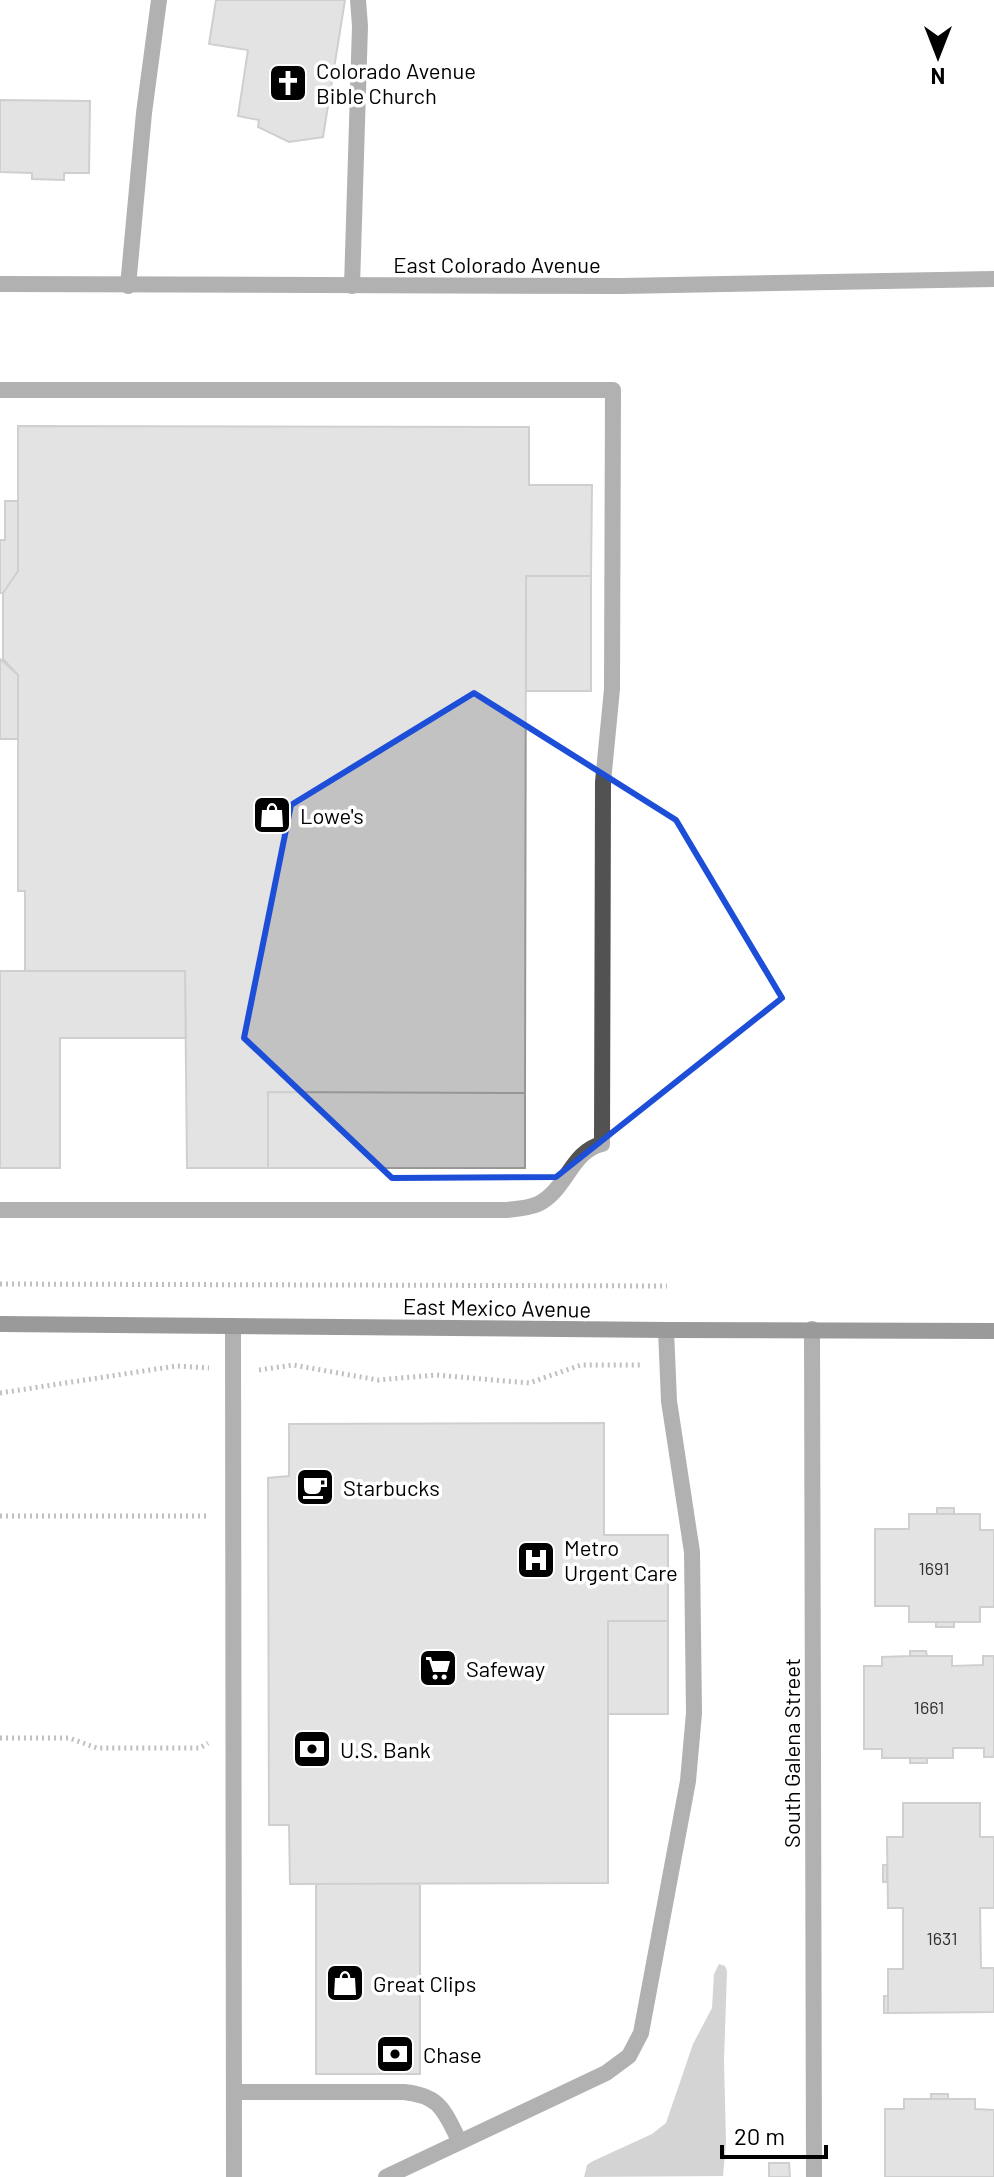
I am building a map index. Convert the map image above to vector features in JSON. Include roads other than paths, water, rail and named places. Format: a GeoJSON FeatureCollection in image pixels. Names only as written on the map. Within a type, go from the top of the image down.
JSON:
{"type":"FeatureCollection","features":[{"type":"Feature","properties":{"kind":"street"},"geometry":{"type":"LineString","coordinates":[[128,286],[144,113],[159,0]]}},
{"type":"Feature","properties":{"kind":"street"},"geometry":{"type":"LineString","coordinates":[[352,286],[360,26],[358,0]]}},
{"type":"Feature","properties":{"kind":"street","name":"East Colorado Avenue"},"geometry":{"type":"LineString","coordinates":[[0,284],[622,286],[994,279]]}},
{"type":"Feature","properties":{"kind":"street"},"geometry":{"type":"LineString","coordinates":[[0,390],[613,390],[612,689],[603,782],[602,1144],[585,1152],[561,1183],[539,1203],[507,1210],[0,1210]]}},
{"type":"Feature","properties":{"kind":"street","name":"East Mexico Avenue"},"geometry":{"type":"LineString","coordinates":[[0,1324],[994,1331]]}},
{"type":"Feature","properties":{"kind":"street"},"geometry":{"type":"LineString","coordinates":[[233,1326],[234,2177]]}},
{"type":"Feature","properties":{"kind":"street","name":"South Galena Street"},"geometry":{"type":"LineString","coordinates":[[812,1329],[814,2177]]}},
{"type":"Feature","properties":{"kind":"street"},"geometry":{"type":"LineString","coordinates":[[388,2177],[617,2066],[634,2050],[643,2028],[688,1781],[694,1713],[692,1552],[671,1418],[666,1330]]}},
{"type":"Feature","properties":{"kind":"street"},"geometry":{"type":"LineString","coordinates":[[234,2092],[404,2092],[427,2095],[439,2103],[460,2142]]}},
{"type":"Feature","properties":{"kind":"place","name":"Colorado Avenue Bible Church"},"geometry":{"type":"Point","coordinates":[288,83]}},
{"type":"Feature","properties":{"kind":"place","name":"Lowe's"},"geometry":{"type":"Point","coordinates":[272,815]}},
{"type":"Feature","properties":{"kind":"place","name":"Starbucks"},"geometry":{"type":"Point","coordinates":[315,1487]}},
{"type":"Feature","properties":{"kind":"place","name":"Metro Urgent Care"},"geometry":{"type":"Point","coordinates":[536,1560]}},
{"type":"Feature","properties":{"kind":"place","name":"Safeway"},"geometry":{"type":"Point","coordinates":[438,1668]}},
{"type":"Feature","properties":{"kind":"place","name":"U.S. Bank"},"geometry":{"type":"Point","coordinates":[312,1749]}},
{"type":"Feature","properties":{"kind":"place","name":"Great Clips"},"geometry":{"type":"Point","coordinates":[345,1983]}},
{"type":"Feature","properties":{"kind":"place","name":"Chase"},"geometry":{"type":"Point","coordinates":[395,2054]}}]}
